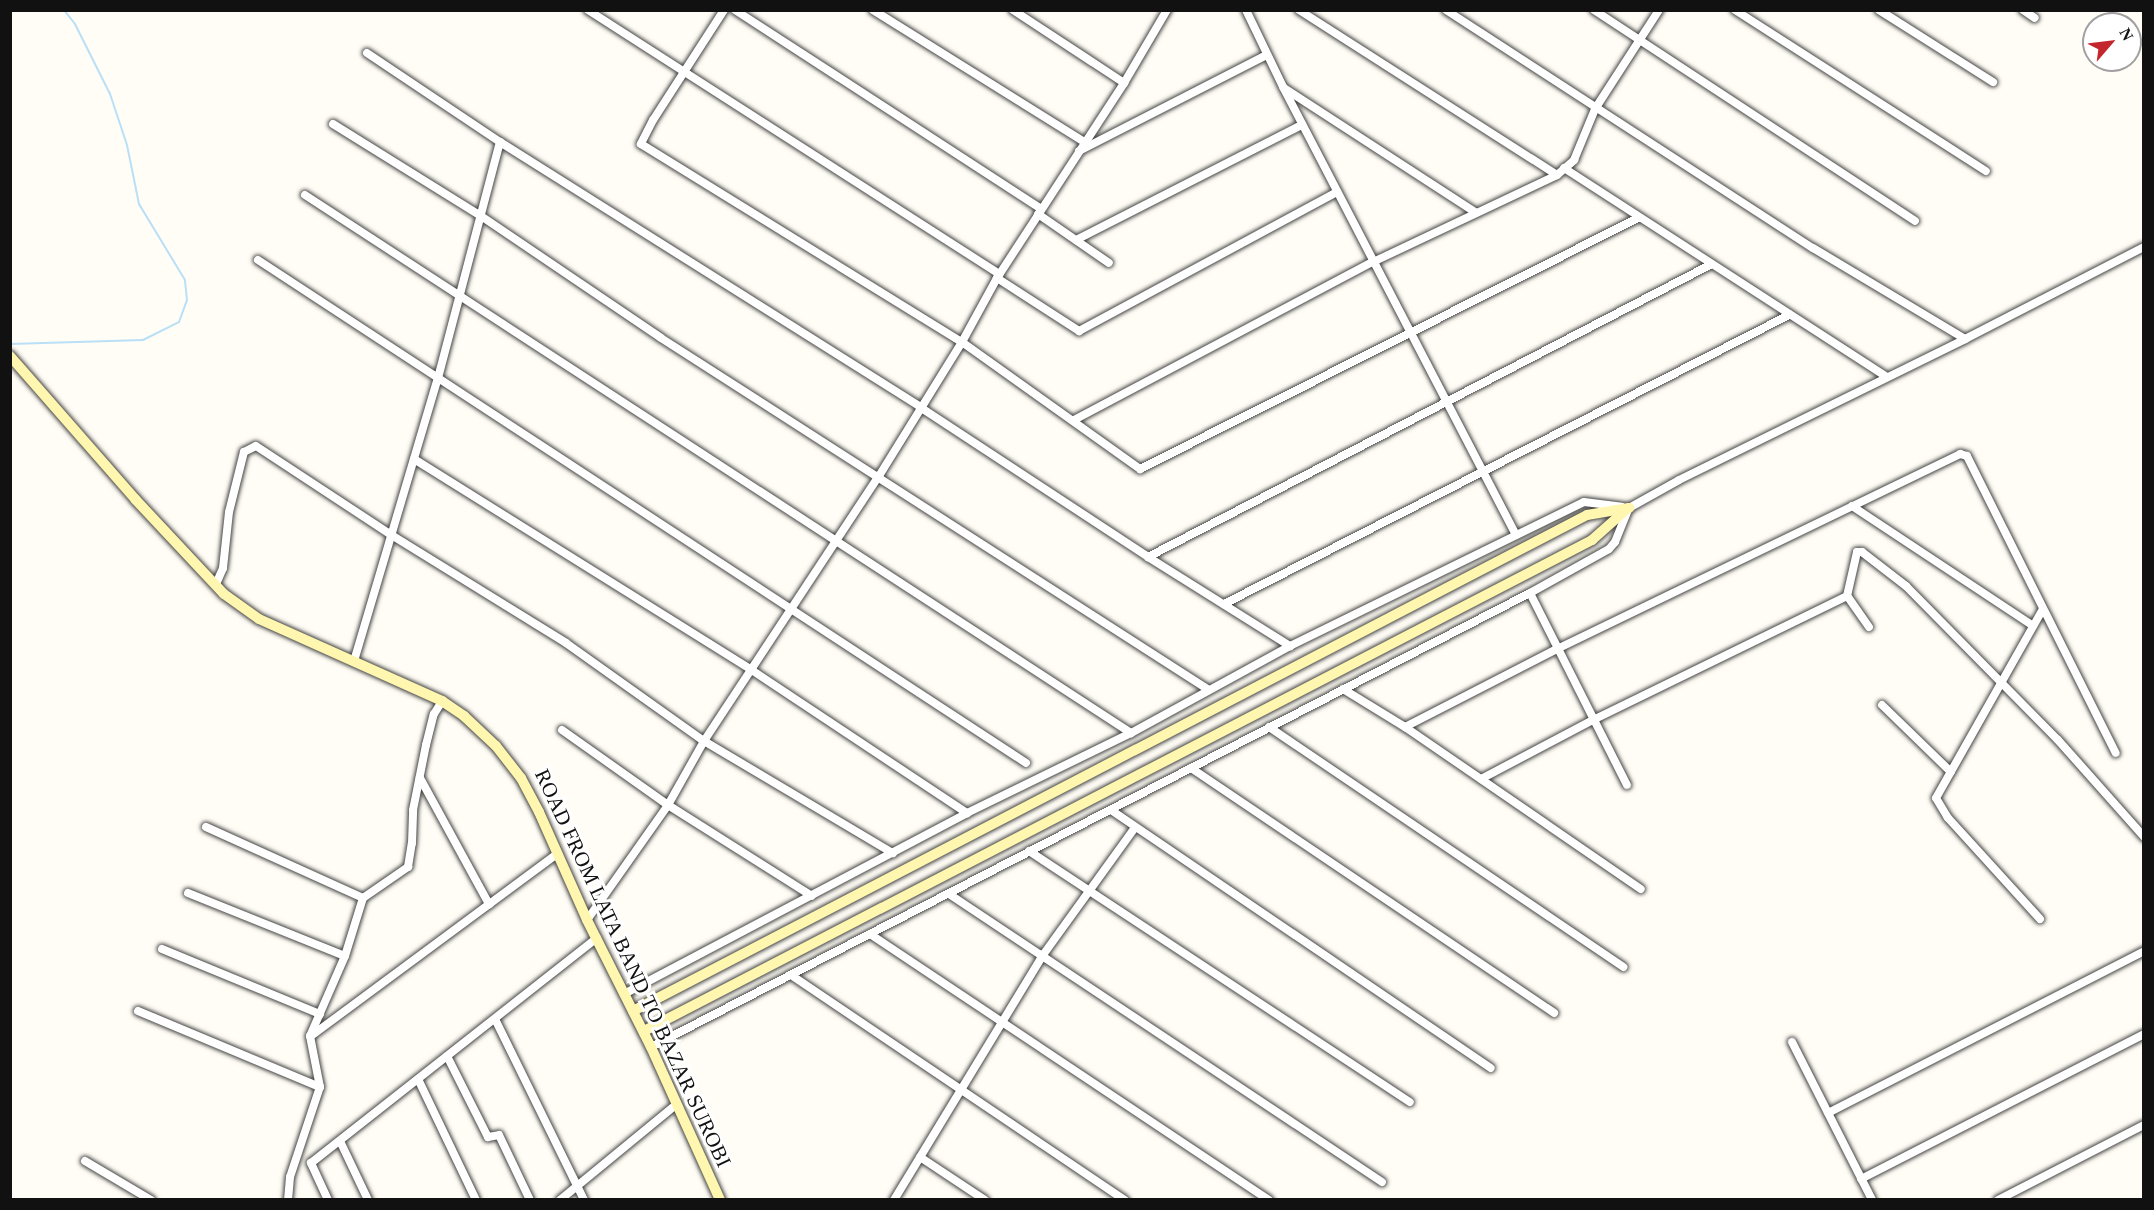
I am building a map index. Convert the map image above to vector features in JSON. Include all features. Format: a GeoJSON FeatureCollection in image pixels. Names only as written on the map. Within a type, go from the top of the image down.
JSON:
{"type":"FeatureCollection","features":[{"type":"Feature","properties":{"kind":"street"},"geometry":{"type":"LineString","coordinates":[[588,10],[999,276],[1079,331],[1337,192]]}},
{"type":"Feature","properties":{"kind":"street"},"geometry":{"type":"LineString","coordinates":[[724,10],[653,120],[641,144],[962,342],[1140,468],[1344,368],[1409,332],[1638,218]]}},
{"type":"Feature","properties":{"kind":"street"},"geometry":{"type":"LineString","coordinates":[[735,10],[1039,212],[1109,263]]}},
{"type":"Feature","properties":{"kind":"street"},"geometry":{"type":"LineString","coordinates":[[873,10],[1084,142]]}},
{"type":"Feature","properties":{"kind":"street"},"geometry":{"type":"LineString","coordinates":[[1013,10],[1124,82]]}},
{"type":"Feature","properties":{"kind":"street"},"geometry":{"type":"LineString","coordinates":[[1246,10],[1302,125],[1516,535]]}},
{"type":"Feature","properties":{"kind":"street"},"geometry":{"type":"LineString","coordinates":[[1299,10],[1557,175]]}},
{"type":"Feature","properties":{"kind":"street"},"geometry":{"type":"LineString","coordinates":[[1446,10],[1595,109],[1813,248],[1965,339]]}},
{"type":"Feature","properties":{"kind":"street"},"geometry":{"type":"LineString","coordinates":[[1594,10],[1915,221]]}},
{"type":"Feature","properties":{"kind":"street"},"geometry":{"type":"LineString","coordinates":[[1074,420],[1373,262],[1557,175],[1574,160],[1595,109],[1659,10]]}},
{"type":"Feature","properties":{"kind":"street"},"geometry":{"type":"LineString","coordinates":[[1736,10],[1986,171]]}},
{"type":"Feature","properties":{"kind":"street"},"geometry":{"type":"LineString","coordinates":[[1879,10],[1993,82]]}},
{"type":"Feature","properties":{"kind":"street"},"geometry":{"type":"LineString","coordinates":[[2023,10],[2035,18]]}},
{"type":"Feature","properties":{"kind":"street"},"geometry":{"type":"LineString","coordinates":[[587,920],[668,805],[704,741],[753,671],[791,608],[879,476],[962,342],[999,276],[1124,82],[1165,11]]}},
{"type":"Feature","properties":{"kind":"street"},"geometry":{"type":"LineString","coordinates":[[367,53],[500,142],[920,407],[1148,557],[1290,646]]}},
{"type":"Feature","properties":{"kind":"street"},"geometry":{"type":"LineString","coordinates":[[1077,152],[1267,55]]}},
{"type":"Feature","properties":{"kind":"street"},"geometry":{"type":"LineString","coordinates":[[1283,87],[1475,212]]}},
{"type":"Feature","properties":{"kind":"street"},"geometry":{"type":"LineString","coordinates":[[333,124],[481,216],[661,338],[1209,690]]}},
{"type":"Feature","properties":{"kind":"street"},"geometry":{"type":"LineString","coordinates":[[1076,240],[1302,125]]}},
{"type":"Feature","properties":{"kind":"street"},"geometry":{"type":"LineString","coordinates":[[354,661],[393,536],[438,378],[500,142]]}},
{"type":"Feature","properties":{"kind":"street"},"geometry":{"type":"LineString","coordinates":[[1564,168],[1710,265],[1886,376]]}},
{"type":"Feature","properties":{"kind":"street"},"geometry":{"type":"LineString","coordinates":[[305,195],[1131,733]]}},
{"type":"Feature","properties":{"kind":"street"},"geometry":{"type":"LineString","coordinates":[[644,1031],[1592,540],[1629,508],[1724,456],[1965,339],[2144,247]]}},
{"type":"Feature","properties":{"kind":"street"},"geometry":{"type":"LineString","coordinates":[[258,260],[1026,763]]}},
{"type":"Feature","properties":{"kind":"street"},"geometry":{"type":"LineString","coordinates":[[1148,557],[1710,265]]}},
{"type":"Feature","properties":{"kind":"street"},"geometry":{"type":"LineString","coordinates":[[1224,604],[1789,315]]}},
{"type":"Feature","properties":{"kind":"street","name":"ROAD FROM LATA BAND TO BAZAR SUROBI"},"geometry":{"type":"LineString","coordinates":[[10,356],[135,499],[224,594],[259,618],[442,701],[464,716],[496,746],[521,778],[558,853],[587,920],[644,1031],[720,1200]]}},
{"type":"Feature","properties":{"kind":"street"},"geometry":{"type":"LineString","coordinates":[[216,584],[223,568],[230,512],[244,452],[256,446],[393,536],[566,643],[704,741],[893,853]]}},
{"type":"Feature","properties":{"kind":"street"},"geometry":{"type":"LineString","coordinates":[[1405,727],[1557,649],[1960,454],[1967,456],[2116,753]]}},
{"type":"Feature","properties":{"kind":"street"},"geometry":{"type":"LineString","coordinates":[[414,459],[753,671],[967,813]]}},
{"type":"Feature","properties":{"kind":"street"},"geometry":{"type":"LineString","coordinates":[[624,994],[967,813],[1131,733],[1290,646],[1584,502],[1629,508]]}},
{"type":"Feature","properties":{"kind":"street"},"geometry":{"type":"LineString","coordinates":[[1852,506],[2033,626]]}},
{"type":"Feature","properties":{"kind":"street"},"geometry":{"type":"LineString","coordinates":[[651,1047],[1530,593],[1609,549],[1615,542],[1629,508]]}},
{"type":"Feature","properties":{"kind":"street"},"geometry":{"type":"LineString","coordinates":[[633,1011],[1587,515],[1629,508]]}},
{"type":"Feature","properties":{"kind":"street"},"geometry":{"type":"LineString","coordinates":[[1869,627],[1847,596],[1857,552],[1862,552],[1906,586],[2000,684],[2058,740],[2144,837]]}},
{"type":"Feature","properties":{"kind":"street"},"geometry":{"type":"LineString","coordinates":[[1530,593],[1627,785]]}},
{"type":"Feature","properties":{"kind":"street"},"geometry":{"type":"LineString","coordinates":[[1481,779],[1593,720],[1847,596]]}},
{"type":"Feature","properties":{"kind":"street"},"geometry":{"type":"LineString","coordinates":[[2040,919],[1939,807],[1936,798],[2043,609]]}},
{"type":"Feature","properties":{"kind":"street"},"geometry":{"type":"LineString","coordinates":[[1343,689],[1405,727],[1641,889]]}},
{"type":"Feature","properties":{"kind":"street"},"geometry":{"type":"LineString","coordinates":[[288,1200],[290,1177],[320,1087],[310,1036],[345,956],[363,898],[408,867],[413,810],[434,714],[442,701]]}},
{"type":"Feature","properties":{"kind":"street"},"geometry":{"type":"LineString","coordinates":[[1882,705],[1951,772]]}},
{"type":"Feature","properties":{"kind":"street"},"geometry":{"type":"LineString","coordinates":[[1269,727],[1623,967]]}},
{"type":"Feature","properties":{"kind":"street"},"geometry":{"type":"LineString","coordinates":[[562,730],[668,805],[812,896]]}},
{"type":"Feature","properties":{"kind":"street"},"geometry":{"type":"LineString","coordinates":[[1191,768],[1554,1013]]}},
{"type":"Feature","properties":{"kind":"street"},"geometry":{"type":"LineString","coordinates":[[420,778],[489,904]]}},
{"type":"Feature","properties":{"kind":"street"},"geometry":{"type":"LineString","coordinates":[[1111,810],[1134,828],[1491,1068]]}},
{"type":"Feature","properties":{"kind":"street"},"geometry":{"type":"LineString","coordinates":[[206,827],[363,898]]}},
{"type":"Feature","properties":{"kind":"street"},"geometry":{"type":"LineString","coordinates":[[894,1200],[1043,955],[1134,828]]}},
{"type":"Feature","properties":{"kind":"street"},"geometry":{"type":"LineString","coordinates":[[1029,850],[1089,892],[1410,1102]]}},
{"type":"Feature","properties":{"kind":"street"},"geometry":{"type":"LineString","coordinates":[[310,1036],[558,853]]}},
{"type":"Feature","properties":{"kind":"street"},"geometry":{"type":"LineString","coordinates":[[188,893],[345,956]]}},
{"type":"Feature","properties":{"kind":"street"},"geometry":{"type":"LineString","coordinates":[[949,894],[1382,1182]]}},
{"type":"Feature","properties":{"kind":"street"},"geometry":{"type":"LineString","coordinates":[[870,934],[1269,1200]]}},
{"type":"Feature","properties":{"kind":"street"},"geometry":{"type":"LineString","coordinates":[[328,1200],[311,1163],[597,938]]}},
{"type":"Feature","properties":{"kind":"street"},"geometry":{"type":"LineString","coordinates":[[162,949],[320,1014]]}},
{"type":"Feature","properties":{"kind":"street"},"geometry":{"type":"LineString","coordinates":[[1828,1113],[2144,951]]}},
{"type":"Feature","properties":{"kind":"street"},"geometry":{"type":"LineString","coordinates":[[791,975],[1125,1200]]}},
{"type":"Feature","properties":{"kind":"street"},"geometry":{"type":"LineString","coordinates":[[138,1011],[320,1087]]}},
{"type":"Feature","properties":{"kind":"street"},"geometry":{"type":"LineString","coordinates":[[495,1018],[584,1200]]}},
{"type":"Feature","properties":{"kind":"street"},"geometry":{"type":"LineString","coordinates":[[1861,1179],[2144,1034]]}},
{"type":"Feature","properties":{"kind":"street"},"geometry":{"type":"LineString","coordinates":[[1792,1042],[1872,1200]]}},
{"type":"Feature","properties":{"kind":"street"},"geometry":{"type":"LineString","coordinates":[[447,1056],[488,1137],[499,1135],[530,1200]]}},
{"type":"Feature","properties":{"kind":"street"},"geometry":{"type":"LineString","coordinates":[[418,1079],[476,1200]]}},
{"type":"Feature","properties":{"kind":"street"},"geometry":{"type":"LineString","coordinates":[[560,1200],[677,1104]]}},
{"type":"Feature","properties":{"kind":"street"},"geometry":{"type":"LineString","coordinates":[[1998,1200],[2144,1125]]}},
{"type":"Feature","properties":{"kind":"street"},"geometry":{"type":"LineString","coordinates":[[340,1141],[368,1200]]}},
{"type":"Feature","properties":{"kind":"street"},"geometry":{"type":"LineString","coordinates":[[920,1157],[985,1200]]}},
{"type":"Feature","properties":{"kind":"street"},"geometry":{"type":"LineString","coordinates":[[85,1161],[151,1200]]}},
{"type":"Feature","properties":{"kind":"waterway"},"geometry":{"type":"LineString","coordinates":[[10,344],[143,340],[179,322],[187,300],[185,280],[139,204],[127,145],[110,94],[75,24],[64,10]]}}]}
